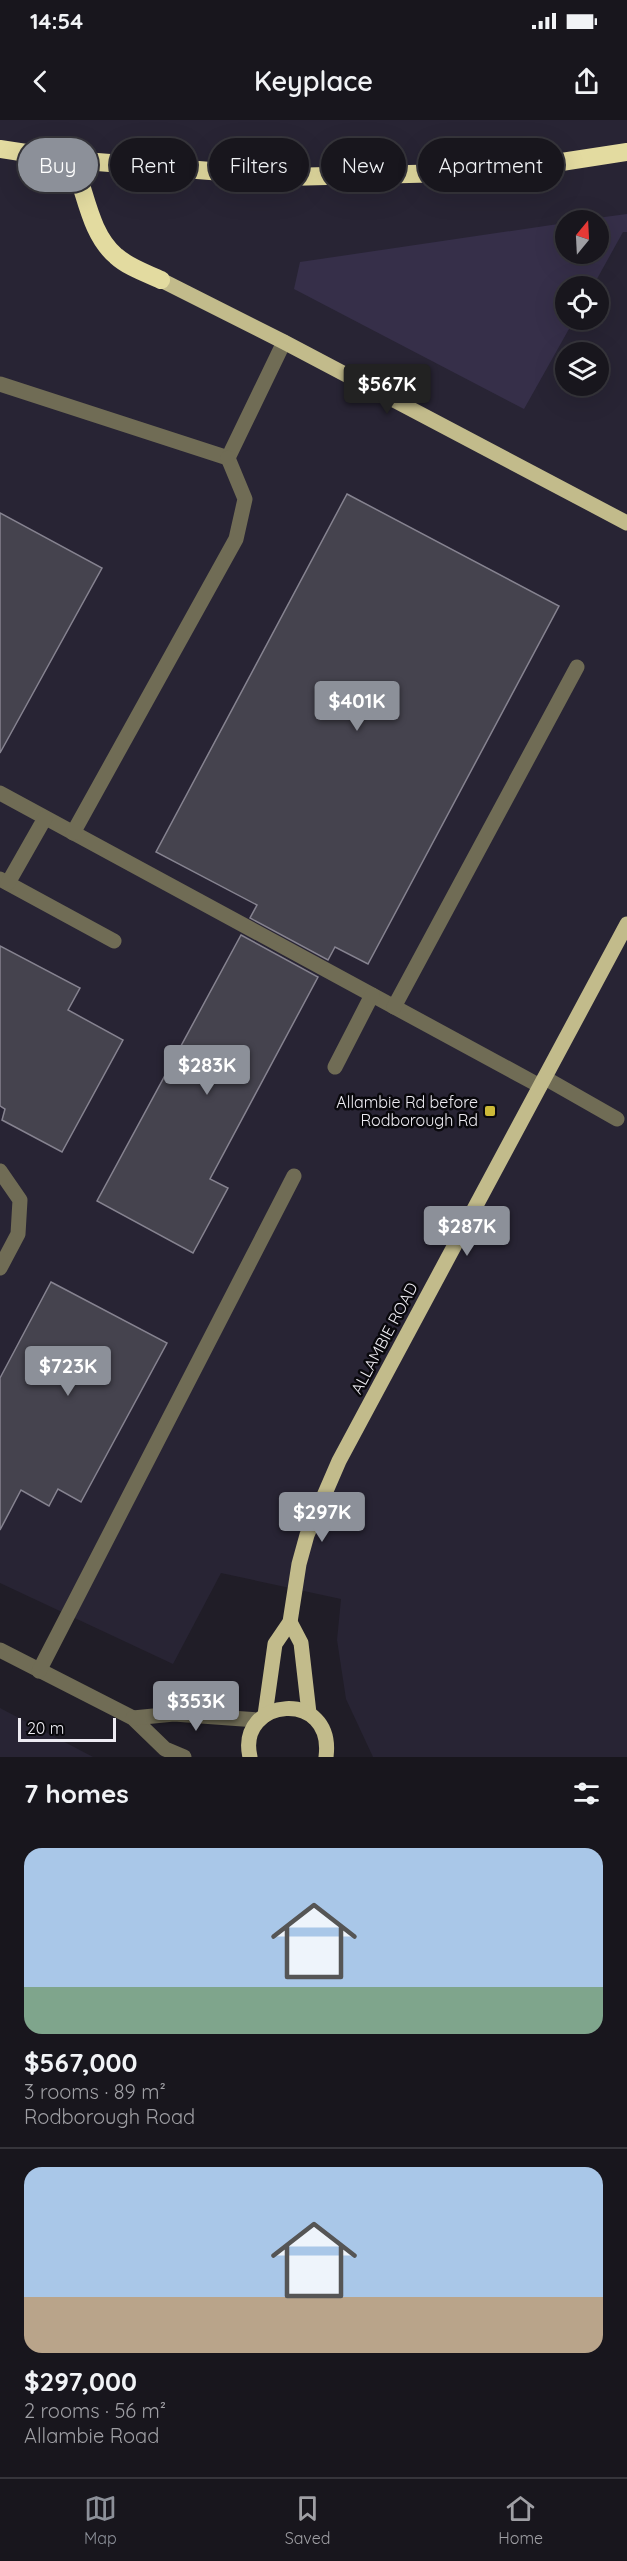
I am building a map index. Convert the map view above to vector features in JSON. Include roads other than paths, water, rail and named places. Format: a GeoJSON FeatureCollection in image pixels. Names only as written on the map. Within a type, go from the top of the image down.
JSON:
{"type":"FeatureCollection","features":[{"type":"Feature","properties":{"kind":"highway"},"geometry":{"type":"LineString","coordinates":[[0,149],[18,152]]}},
{"type":"Feature","properties":{"kind":"highway"},"geometry":{"type":"LineString","coordinates":[[98,162],[298,177],[450,173],[555,163],[627,152]]}},
{"type":"Feature","properties":{"kind":"highway"},"geometry":{"type":"LineString","coordinates":[[84,192],[95,227],[108,248],[124,262],[160,280]]}},
{"type":"Feature","properties":{"kind":"main road"},"geometry":{"type":"LineString","coordinates":[[160,280],[284,342],[627,523]]}},
{"type":"Feature","properties":{"kind":"main road","name":"ALLAMBIE ROAD"},"geometry":{"type":"LineString","coordinates":[[250,1757],[250,1737],[262,1718],[275,1644],[290,1622],[299,1564],[307,1535],[339,1461],[627,924]]}},
{"type":"Feature","properties":{"kind":"main road"},"geometry":{"type":"LineString","coordinates":[[290,1622],[301,1643],[309,1713]]}},
{"type":"Feature","properties":{"kind":"main road"},"geometry":{"type":"LineString","coordinates":[[262,1718],[286,1708],[309,1713],[325,1732],[328,1744],[326,1757]]}},
{"type":"Feature","properties":{"kind":"street"},"geometry":{"type":"LineString","coordinates":[[73,833],[236,539],[245,499],[228,458],[284,342]]}},
{"type":"Feature","properties":{"kind":"street"},"geometry":{"type":"LineString","coordinates":[[0,384],[228,458]]}},
{"type":"Feature","properties":{"kind":"street"},"geometry":{"type":"LineString","coordinates":[[394,1007],[577,667]]}},
{"type":"Feature","properties":{"kind":"street"},"geometry":{"type":"LineString","coordinates":[[0,793],[394,1007],[617,1119]]}},
{"type":"Feature","properties":{"kind":"street"},"geometry":{"type":"LineString","coordinates":[[45,818],[4,881],[114,941]]}},
{"type":"Feature","properties":{"kind":"street"},"geometry":{"type":"LineString","coordinates":[[335,1067],[372,995]]}},
{"type":"Feature","properties":{"kind":"street"},"geometry":{"type":"LineString","coordinates":[[0,1171],[20,1200],[18,1234],[0,1268]]}},
{"type":"Feature","properties":{"kind":"street"},"geometry":{"type":"LineString","coordinates":[[39,1671],[294,1176]]}},
{"type":"Feature","properties":{"kind":"street"},"geometry":{"type":"LineString","coordinates":[[0,1650],[133,1718],[165,1749],[184,1757]]}},
{"type":"Feature","properties":{"kind":"street"},"geometry":{"type":"LineString","coordinates":[[133,1718],[174,1714],[262,1718]]}},
{"type":"Feature","properties":{"kind":"place","name":"Allambie Rd before Rodborough Rd"},"geometry":{"type":"Point","coordinates":[490,1111]}}]}
